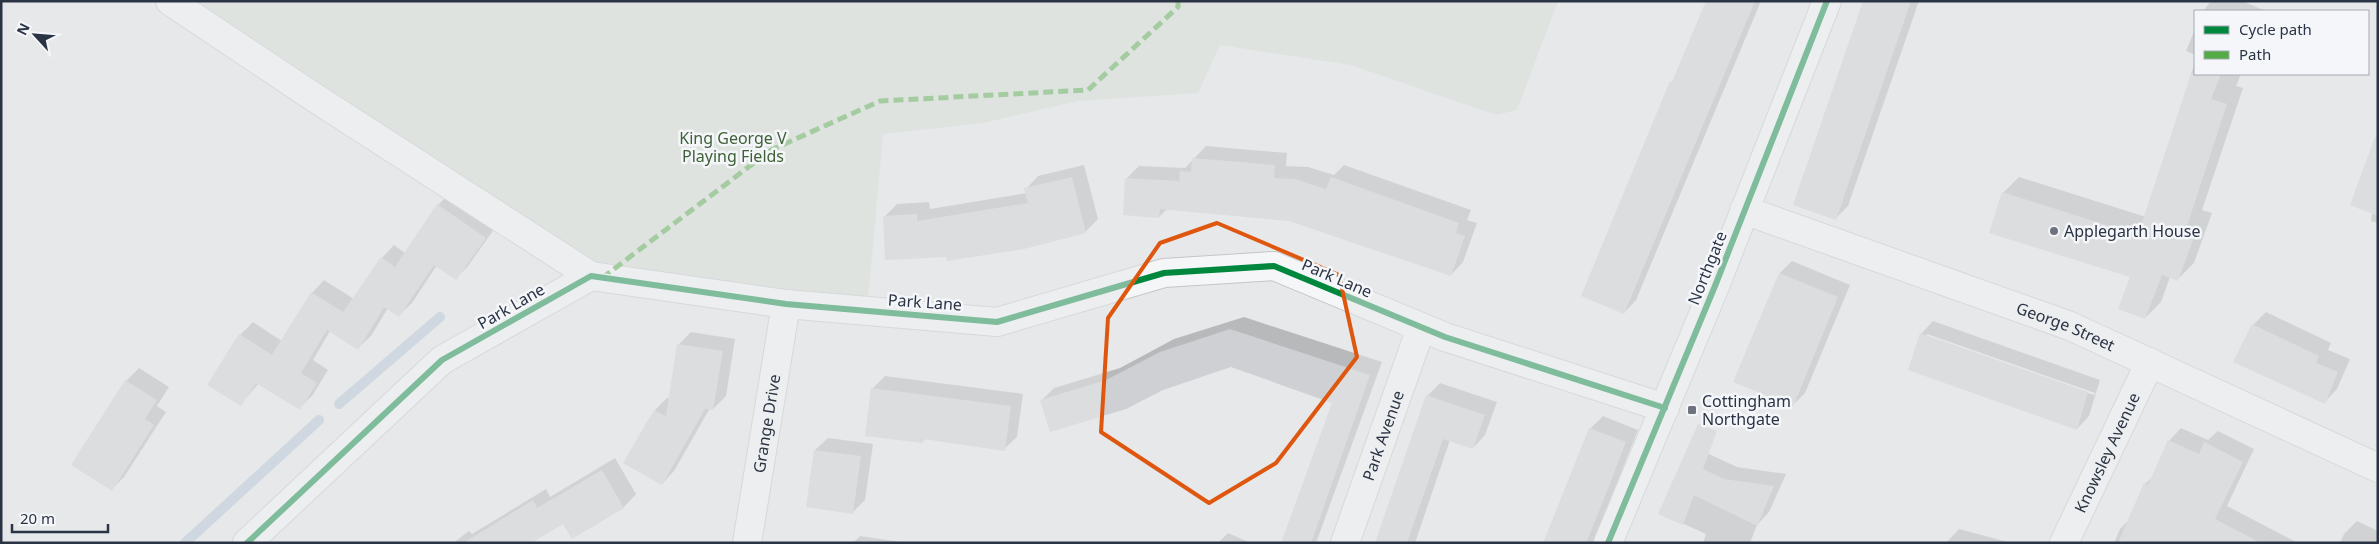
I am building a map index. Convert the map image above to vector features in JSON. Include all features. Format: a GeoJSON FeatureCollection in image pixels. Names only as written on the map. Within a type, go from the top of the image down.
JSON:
{"type":"FeatureCollection","features":[{"type":"Feature","properties":{"kind":"street"},"geometry":{"type":"LineString","coordinates":[[170,1],[308,94],[591,276]]}},
{"type":"Feature","properties":{"kind":"street","name":"Northgate"},"geometry":{"type":"LineString","coordinates":[[1608,543],[1665,408],[1827,1]]}},
{"type":"Feature","properties":{"kind":"street","name":"George Street"},"geometry":{"type":"LineString","coordinates":[[1744,210],[2070,326],[2378,468]]}},
{"type":"Feature","properties":{"kind":"street","name":"Park Lane"},"geometry":{"type":"LineString","coordinates":[[247,543],[442,360],[591,276],[786,304],[997,322],[1164,273],[1274,266],[1421,328],[1665,408]]}},
{"type":"Feature","properties":{"kind":"street","name":"Grange Drive"},"geometry":{"type":"LineString","coordinates":[[747,543],[786,304]]}},
{"type":"Feature","properties":{"kind":"street","name":"Park Avenue"},"geometry":{"type":"LineString","coordinates":[[1345,543],[1421,328]]}},
{"type":"Feature","properties":{"kind":"street","name":"Knowsley Avenue"},"geometry":{"type":"LineString","coordinates":[[2064,543],[2150,362]]}},
{"type":"Feature","properties":{"kind":"highlighted area"},"geometry":{"type":"Polygon","coordinates":[[[1217,223],[1339,275],[1357,357],[1276,463],[1209,503],[1101,432],[1108,318],[1160,243],[1217,223]]]}},
{"type":"Feature","properties":{"kind":"green space","name":"King George V Playing Fields"},"geometry":{"type":"Polygon","coordinates":[[[175,1],[1558,1],[1517,110],[1496,115],[1351,65],[1220,45],[1198,93],[1078,101],[983,123],[883,134],[867,312],[591,276],[175,1]]]}},
{"type":"Feature","properties":{"kind":"building"},"geometry":{"type":"Polygon","coordinates":[[[1706,1],[1755,1],[1624,314],[1581,296],[1670,81],[1672,82],[1706,1]]]}},
{"type":"Feature","properties":{"kind":"building"},"geometry":{"type":"Polygon","coordinates":[[[1863,1],[1911,1],[1836,220],[1793,205],[1863,1]]]}},
{"type":"Feature","properties":{"kind":"building"},"geometry":{"type":"Polygon","coordinates":[[[2191,74],[2221,75],[2211,99],[2227,104],[2187,226],[2197,229],[2178,281],[2162,275],[2145,319],[2118,309],[2130,277],[1989,233],[2002,192],[2138,235],[2191,74]]]}},
{"type":"Feature","properties":{"kind":"building"},"geometry":{"type":"Polygon","coordinates":[[[2375,137],[2378,138],[2378,216],[2350,205],[2375,137]]]}},
{"type":"Feature","properties":{"kind":"building"},"geometry":{"type":"Polygon","coordinates":[[[1192,158],[1275,165],[1274,178],[1295,179],[1326,189],[1331,177],[1459,223],[1456,233],[1465,236],[1451,276],[1289,221],[1160,209],[1159,218],[1123,215],[1125,178],[1179,181],[1180,171],[1191,172],[1192,158]]]}},
{"type":"Feature","properties":{"kind":"building"},"geometry":{"type":"Polygon","coordinates":[[[1072,177],[1086,233],[1024,249],[947,261],[946,257],[885,260],[883,216],[917,214],[917,221],[1028,203],[1024,188],[1072,177]]]}},
{"type":"Feature","properties":{"kind":"building"},"geometry":{"type":"Polygon","coordinates":[[[437,204],[486,238],[456,280],[434,265],[399,317],[384,307],[358,350],[327,330],[301,373],[317,383],[300,410],[256,383],[241,406],[207,385],[239,334],[272,355],[311,292],[343,312],[381,257],[395,267],[437,204]]]}},
{"type":"Feature","properties":{"kind":"building"},"geometry":{"type":"Polygon","coordinates":[[[1779,273],[1838,297],[1793,407],[1733,382],[1779,273]]]}},
{"type":"Feature","properties":{"kind":"building"},"geometry":{"type":"Polygon","coordinates":[[[2252,324],[2319,356],[2316,363],[2338,372],[2325,404],[2233,362],[2252,324]]]}},
{"type":"Feature","properties":{"kind":"building"},"geometry":{"type":"Polygon","coordinates":[[[1230,329],[1370,375],[1311,543],[1281,543],[1332,403],[1231,367],[1163,390],[1126,409],[1050,432],[1040,400],[1106,380],[1160,352],[1230,329]]]}},
{"type":"Feature","properties":{"kind":"building"},"geometry":{"type":"Polygon","coordinates":[[[1920,333],[2088,392],[2077,430],[1908,370],[1920,333]]]}},
{"type":"Feature","properties":{"kind":"building"},"geometry":{"type":"Polygon","coordinates":[[[677,344],[723,351],[713,410],[705,409],[662,485],[623,463],[654,410],[666,416],[677,344]]]}},
{"type":"Feature","properties":{"kind":"building"},"geometry":{"type":"Polygon","coordinates":[[[125,380],[157,400],[145,419],[154,425],[112,491],[71,465],[125,380]]]}},
{"type":"Feature","properties":{"kind":"building"},"geometry":{"type":"Polygon","coordinates":[[[871,388],[1011,406],[1005,451],[923,439],[922,443],[865,436],[871,388]]]}},
{"type":"Feature","properties":{"kind":"building"},"geometry":{"type":"Polygon","coordinates":[[[1426,395],[1485,415],[1473,449],[1443,439],[1407,543],[1375,543],[1426,395]]]}},
{"type":"Feature","properties":{"kind":"building"},"geometry":{"type":"Polygon","coordinates":[[[1698,424],[1717,431],[1703,469],[1724,479],[1774,486],[1757,526],[1694,495],[1683,525],[1658,514],[1698,424]]]}},
{"type":"Feature","properties":{"kind":"building"},"geometry":{"type":"Polygon","coordinates":[[[1589,428],[1626,442],[1598,514],[1586,543],[1543,543],[1589,428]]]}},
{"type":"Feature","properties":{"kind":"building"},"geometry":{"type":"Polygon","coordinates":[[[2168,440],[2199,454],[2204,442],[2243,462],[2215,519],[2261,543],[2118,543],[2144,483],[2148,485],[2168,440]]]}},
{"type":"Feature","properties":{"kind":"building"},"geometry":{"type":"Polygon","coordinates":[[[814,450],[861,456],[853,514],[806,507],[814,450]]]}},
{"type":"Feature","properties":{"kind":"building"},"geometry":{"type":"Polygon","coordinates":[[[602,470],[624,508],[572,539],[563,524],[531,543],[463,543],[533,500],[537,508],[602,470]]]}},
{"type":"Feature","properties":{"kind":"waterway"},"geometry":{"type":"LineString","coordinates":[[339,404],[440,317]]}},
{"type":"Feature","properties":{"kind":"waterway"},"geometry":{"type":"LineString","coordinates":[[185,543],[319,420]]}},
{"type":"Feature","properties":{"kind":"marked path"},"geometry":{"type":"LineString","coordinates":[[602,278],[771,150],[880,101],[1088,90],[1178,7],[1178,1]]}},
{"type":"Feature","properties":{"kind":"cycle path"},"geometry":{"type":"LineString","coordinates":[[1608,543],[1715,286],[1827,1]]}},
{"type":"Feature","properties":{"kind":"cycle path"},"geometry":{"type":"LineString","coordinates":[[247,543],[442,360],[591,276],[786,304],[997,322],[1164,273],[1274,266],[1445,337],[1665,408]]}},
{"type":"Feature","properties":{"kind":"place","name":"Applegarth House"},"geometry":{"type":"Point","coordinates":[2054,231]}},
{"type":"Feature","properties":{"kind":"place","name":"Cottingham Northgate"},"geometry":{"type":"Point","coordinates":[1692,410]}}]}
